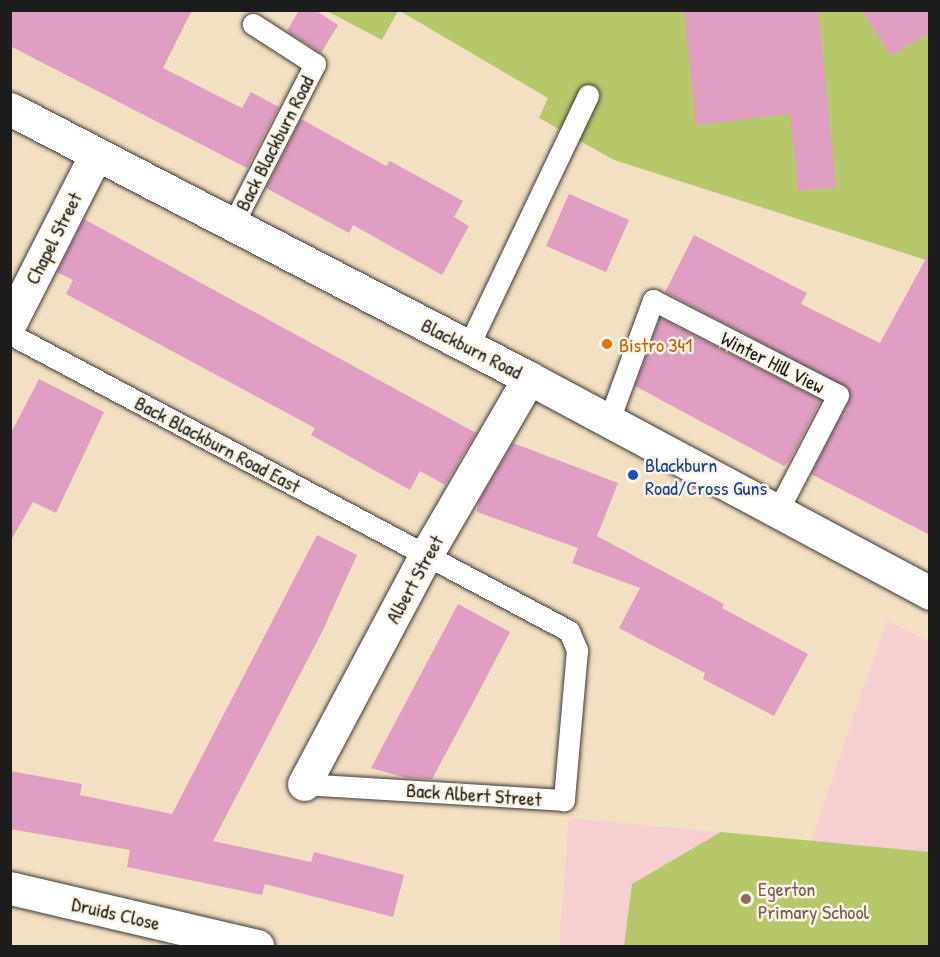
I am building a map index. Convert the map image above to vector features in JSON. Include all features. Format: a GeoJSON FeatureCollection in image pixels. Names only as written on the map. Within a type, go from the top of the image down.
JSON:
{"type":"FeatureCollection","features":[{"type":"Feature","properties":{"kind":"main road","name":"Blackburn Road"},"geometry":{"type":"LineString","coordinates":[[10,110],[529,378],[776,514],[930,593]]}},
{"type":"Feature","properties":{"kind":"main road","name":"Chapel Street"},"geometry":{"type":"LineString","coordinates":[[10,323],[96,154]]}},
{"type":"Feature","properties":{"kind":"main road","name":"Albert Street"},"geometry":{"type":"LineString","coordinates":[[304,784],[426,555],[529,378]]}},
{"type":"Feature","properties":{"kind":"main road","name":"Druids Close"},"geometry":{"type":"LineString","coordinates":[[10,888],[257,946]]}},
{"type":"Feature","properties":{"kind":"lane","name":"Back Blackburn Road"},"geometry":{"type":"LineString","coordinates":[[233,224],[315,64],[253,24]]}},
{"type":"Feature","properties":{"kind":"lane"},"geometry":{"type":"LineString","coordinates":[[468,347],[588,95]]}},
{"type":"Feature","properties":{"kind":"lane","name":"Winter Hill View"},"geometry":{"type":"LineString","coordinates":[[608,423],[653,300],[838,395],[776,514]]}},
{"type":"Feature","properties":{"kind":"lane","name":"Back Blackburn Road East"},"geometry":{"type":"LineString","coordinates":[[10,334],[426,555]]}},
{"type":"Feature","properties":{"kind":"lane","name":"Back Albert Street"},"geometry":{"type":"LineString","coordinates":[[304,784],[564,800],[577,650],[569,631],[426,555]]}},
{"type":"Feature","properties":{"kind":"shaded area","name":"Egerton Primary School"},"geometry":{"type":"Polygon","coordinates":[[[887,620],[929,641],[929,946],[559,946],[569,818],[811,841],[887,620]]]}},
{"type":"Feature","properties":{"kind":"green space"},"geometry":{"type":"Polygon","coordinates":[[[327,11],[398,11],[382,40],[327,11]]]}},
{"type":"Feature","properties":{"kind":"green space"},"geometry":{"type":"Polygon","coordinates":[[[400,11],[929,11],[929,261],[614,160],[539,118],[548,98],[400,11]]]}},
{"type":"Feature","properties":{"kind":"green space","name":"Egerton Primary School"},"geometry":{"type":"Polygon","coordinates":[[[721,832],[929,852],[929,946],[624,946],[632,884],[721,832]]]}},
{"type":"Feature","properties":{"kind":"building"},"geometry":{"type":"Polygon","coordinates":[[[10,10],[192,10],[163,68],[242,108],[251,92],[279,107],[247,168],[10,46],[10,10]]]}},
{"type":"Feature","properties":{"kind":"building"},"geometry":{"type":"Polygon","coordinates":[[[299,10],[315,10],[338,25],[321,53],[287,31],[299,10]]]}},
{"type":"Feature","properties":{"kind":"building"},"geometry":{"type":"Polygon","coordinates":[[[684,10],[818,10],[836,187],[798,191],[790,114],[696,125],[684,10]]]}},
{"type":"Feature","properties":{"kind":"building"},"geometry":{"type":"Polygon","coordinates":[[[862,10],[930,10],[930,32],[891,56],[862,10]]]}},
{"type":"Feature","properties":{"kind":"building"},"geometry":{"type":"Polygon","coordinates":[[[301,119],[386,166],[390,161],[463,201],[454,217],[469,226],[442,275],[353,225],[349,233],[266,188],[301,119]]]}},
{"type":"Feature","properties":{"kind":"building"},"geometry":{"type":"Polygon","coordinates":[[[569,194],[629,220],[606,272],[546,246],[569,194]]]}},
{"type":"Feature","properties":{"kind":"building"},"geometry":{"type":"Polygon","coordinates":[[[84,219],[476,433],[445,485],[420,471],[410,490],[311,435],[315,428],[66,294],[73,280],[57,272],[84,219]]]}},
{"type":"Feature","properties":{"kind":"building"},"geometry":{"type":"Polygon","coordinates":[[[694,235],[807,293],[801,304],[880,343],[930,251],[930,535],[811,474],[849,401],[848,388],[665,292],[694,235]]]}},
{"type":"Feature","properties":{"kind":"building"},"geometry":{"type":"Polygon","coordinates":[[[660,318],[821,400],[789,461],[784,466],[635,386],[660,318]]]}},
{"type":"Feature","properties":{"kind":"building"},"geometry":{"type":"Polygon","coordinates":[[[39,379],[104,412],[56,513],[33,502],[10,542],[10,435],[39,379]]]}},
{"type":"Feature","properties":{"kind":"building"},"geometry":{"type":"Polygon","coordinates":[[[513,443],[618,483],[597,536],[724,604],[722,608],[808,654],[774,716],[703,679],[705,673],[619,628],[640,588],[572,563],[578,548],[477,512],[478,503],[513,443]]]}},
{"type":"Feature","properties":{"kind":"building"},"geometry":{"type":"Polygon","coordinates":[[[317,535],[357,555],[322,632],[213,841],[311,862],[314,852],[404,875],[393,917],[265,884],[262,895],[127,867],[130,850],[10,829],[10,771],[82,784],[80,795],[172,814],[317,535]]]}},
{"type":"Feature","properties":{"kind":"building"},"geometry":{"type":"Polygon","coordinates":[[[458,604],[510,632],[474,701],[432,779],[407,778],[371,768],[458,604]]]}},
{"type":"Feature","properties":{"kind":"place","name":"Bistro 341"},"geometry":{"type":"Point","coordinates":[607,344]}},
{"type":"Feature","properties":{"kind":"place","name":"Blackburn Road/Cross Guns"},"geometry":{"type":"Point","coordinates":[633,475]}},
{"type":"Feature","properties":{"kind":"place","name":"Egerton Primary School"},"geometry":{"type":"Point","coordinates":[746,899]}}]}
